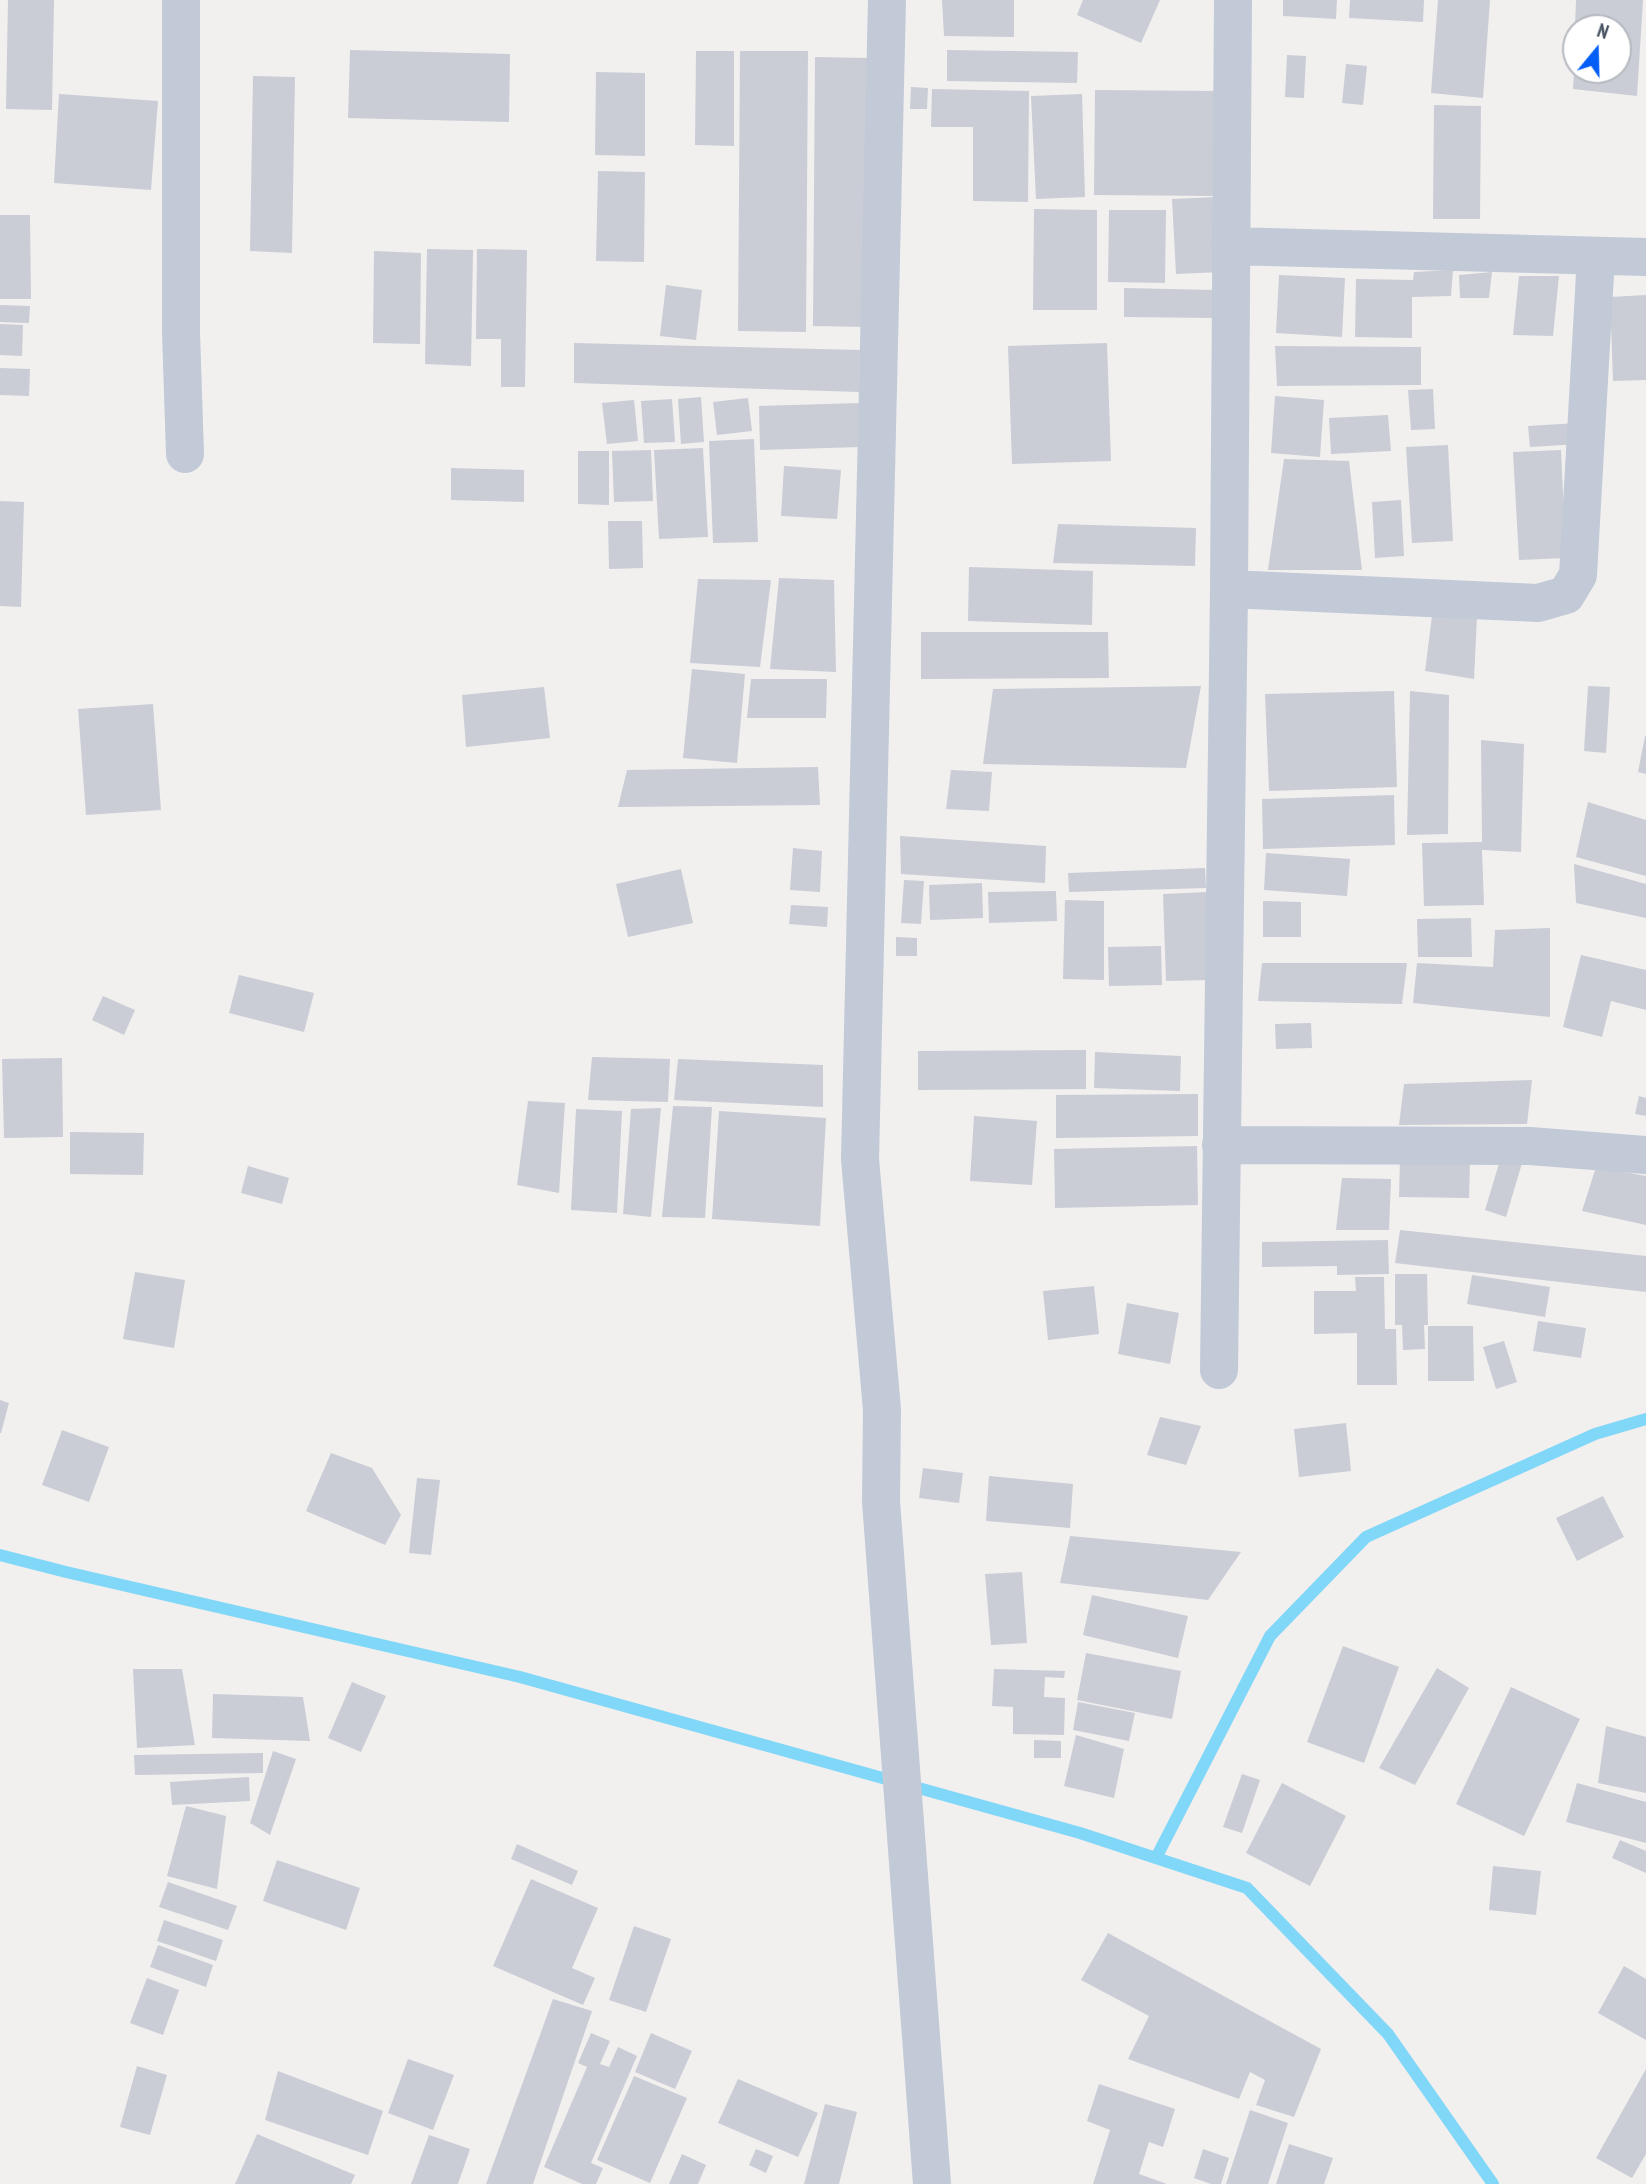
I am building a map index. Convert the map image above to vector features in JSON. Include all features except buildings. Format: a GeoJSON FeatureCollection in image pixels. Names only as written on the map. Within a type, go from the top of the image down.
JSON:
{"type":"FeatureCollection","features":[{"type":"Feature","properties":{"kind":"street"},"geometry":{"type":"LineString","coordinates":[[181,0],[181,332],[186,454]]}},
{"type":"Feature","properties":{"kind":"street"},"geometry":{"type":"LineString","coordinates":[[887,0],[860,1159],[882,1410],[881,1501],[932,2184]]}},
{"type":"Feature","properties":{"kind":"street"},"geometry":{"type":"LineString","coordinates":[[1219,1370],[1233,0]]}},
{"type":"Feature","properties":{"kind":"street"},"geometry":{"type":"LineString","coordinates":[[1230,246],[1646,257]]}},
{"type":"Feature","properties":{"kind":"street"},"geometry":{"type":"LineString","coordinates":[[1229,589],[1538,603],[1566,595],[1578,575],[1597,256]]}},
{"type":"Feature","properties":{"kind":"street"},"geometry":{"type":"LineString","coordinates":[[1222,1145],[1530,1146],[1646,1155]]}},
{"type":"Feature","properties":{"kind":"waterway"},"geometry":{"type":"LineString","coordinates":[[1156,1858],[1270,1636],[1366,1537],[1595,1434],[1646,1419]]}},
{"type":"Feature","properties":{"kind":"waterway"},"geometry":{"type":"LineString","coordinates":[[0,1555],[520,1677],[1080,1833],[1247,1888],[1388,2034],[1493,2184]]}}]}
